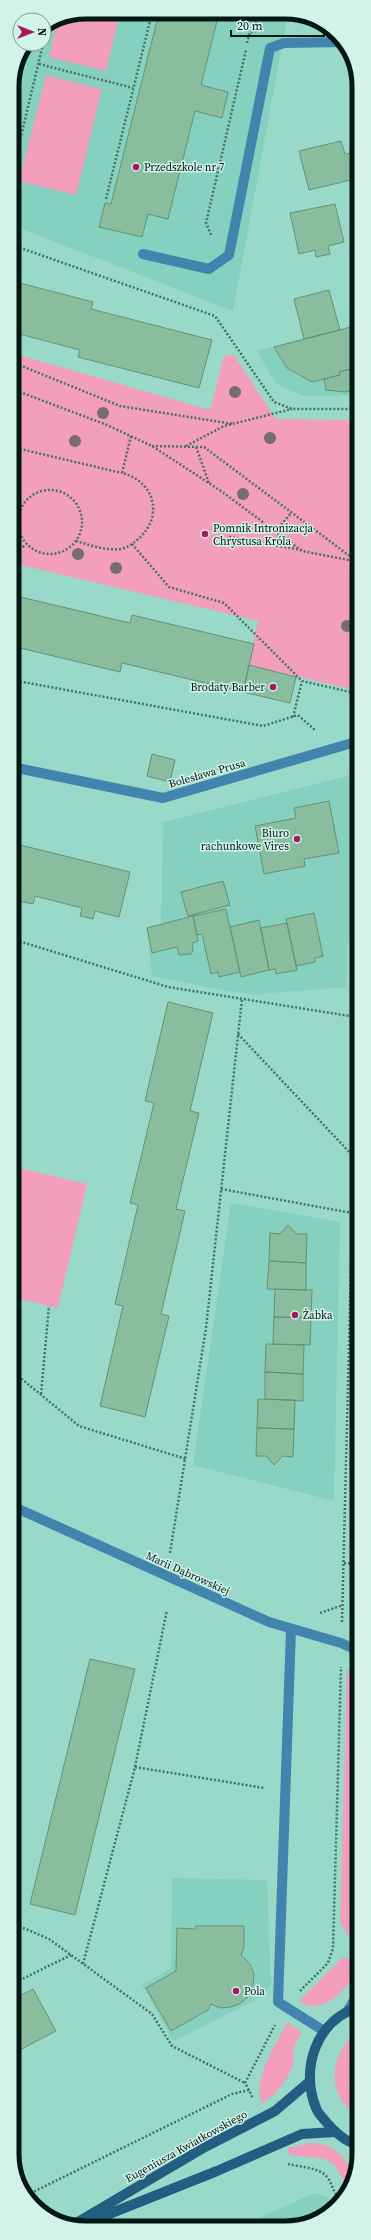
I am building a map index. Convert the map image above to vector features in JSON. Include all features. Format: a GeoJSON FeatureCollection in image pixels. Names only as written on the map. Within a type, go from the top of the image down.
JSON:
{"type":"FeatureCollection","features":[{"type":"Feature","properties":{"kind":"street"},"geometry":{"type":"LineString","coordinates":[[143,254],[209,269],[229,255],[270,48],[284,43],[335,42]]}},
{"type":"Feature","properties":{"kind":"street","name":"Bolesława Prusa"},"geometry":{"type":"LineString","coordinates":[[19,768],[163,798],[352,743]]}},
{"type":"Feature","properties":{"kind":"street","name":"Marii Dąbrowskiej"},"geometry":{"type":"LineString","coordinates":[[19,1509],[269,1622],[341,1643],[352,1648]]}},
{"type":"Feature","properties":{"kind":"street"},"geometry":{"type":"LineString","coordinates":[[291,1629],[278,2002],[324,2031]]}},
{"type":"Feature","properties":{"kind":"street"},"geometry":{"type":"LineString","coordinates":[[352,2003],[348,2010],[324,2031],[312,2053],[309,2082],[316,2110],[334,2132],[352,2142]]}},
{"type":"Feature","properties":{"kind":"street"},"geometry":{"type":"LineString","coordinates":[[348,2010],[352,2009]]}},
{"type":"Feature","properties":{"kind":"street","name":"Eugeniusza Kwiatkowskiego"},"geometry":{"type":"LineString","coordinates":[[80,2221],[205,2147],[275,2111],[309,2082]]}},
{"type":"Feature","properties":{"kind":"street"},"geometry":{"type":"LineString","coordinates":[[93,2221],[218,2171],[302,2134],[334,2132]]}},
{"type":"Feature","properties":{"kind":"path"},"geometry":{"type":"LineString","coordinates":[[106,199],[151,19]]}},
{"type":"Feature","properties":{"kind":"path"},"geometry":{"type":"LineString","coordinates":[[254,31],[256,19]]}},
{"type":"Feature","properties":{"kind":"path"},"geometry":{"type":"LineString","coordinates":[[19,145],[42,52]]}},
{"type":"Feature","properties":{"kind":"path"},"geometry":{"type":"LineString","coordinates":[[39,64],[134,88]]}},
{"type":"Feature","properties":{"kind":"path"},"geometry":{"type":"LineString","coordinates":[[19,247],[215,316],[274,402],[292,409]]}},
{"type":"Feature","properties":{"kind":"path"},"geometry":{"type":"LineString","coordinates":[[19,365],[120,406],[234,424]]}},
{"type":"Feature","properties":{"kind":"path"},"geometry":{"type":"LineString","coordinates":[[19,392],[131,436],[152,446],[209,483],[302,551]]}},
{"type":"Feature","properties":{"kind":"path"},"geometry":{"type":"LineString","coordinates":[[184,446],[224,426],[292,409],[352,409]]}},
{"type":"Feature","properties":{"kind":"path"},"geometry":{"type":"LineString","coordinates":[[122,473],[131,436]]}},
{"type":"Feature","properties":{"kind":"path"},"geometry":{"type":"LineString","coordinates":[[152,446],[204,447],[352,558]]}},
{"type":"Feature","properties":{"kind":"path"},"geometry":{"type":"LineString","coordinates":[[196,447],[209,483]]}},
{"type":"Feature","properties":{"kind":"path"},"geometry":{"type":"LineString","coordinates":[[19,449],[122,473],[132,476],[144,485],[152,502],[151,525],[132,544],[123,549],[109,550],[76,541]]}},
{"type":"Feature","properties":{"kind":"path"},"geometry":{"type":"LineString","coordinates":[[19,512],[29,497],[47,490],[65,494],[78,507],[82,525],[76,541],[66,551],[56,555],[40,553],[26,545],[19,533]]}},
{"type":"Feature","properties":{"kind":"path"},"geometry":{"type":"LineString","coordinates":[[276,531],[291,513]]}},
{"type":"Feature","properties":{"kind":"path"},"geometry":{"type":"LineString","coordinates":[[229,537],[352,561]]}},
{"type":"Feature","properties":{"kind":"path"},"geometry":{"type":"LineString","coordinates":[[132,544],[168,587],[224,603],[302,680],[352,692]]}},
{"type":"Feature","properties":{"kind":"path"},"geometry":{"type":"LineString","coordinates":[[19,549],[26,545]]}},
{"type":"Feature","properties":{"kind":"path"},"geometry":{"type":"LineString","coordinates":[[293,717],[302,680]]}},
{"type":"Feature","properties":{"kind":"path"},"geometry":{"type":"LineString","coordinates":[[19,681],[263,726],[298,715],[321,735]]}},
{"type":"Feature","properties":{"kind":"path"},"geometry":{"type":"LineString","coordinates":[[19,941],[168,987],[352,1016]]}},
{"type":"Feature","properties":{"kind":"path"},"geometry":{"type":"LineString","coordinates":[[169,1561],[206,1328],[242,999]]}},
{"type":"Feature","properties":{"kind":"path"},"geometry":{"type":"LineString","coordinates":[[238,1034],[352,1156],[352,1213],[342,1613]]}},
{"type":"Feature","properties":{"kind":"path"},"geometry":{"type":"LineString","coordinates":[[221,1189],[352,1213]]}},
{"type":"Feature","properties":{"kind":"path"},"geometry":{"type":"LineString","coordinates":[[41,1394],[49,1306]]}},
{"type":"Feature","properties":{"kind":"path"},"geometry":{"type":"LineString","coordinates":[[19,1377],[79,1426],[186,1459]]}},
{"type":"Feature","properties":{"kind":"path"},"geometry":{"type":"LineString","coordinates":[[344,1564],[352,1564]]}},
{"type":"Feature","properties":{"kind":"path"},"geometry":{"type":"LineString","coordinates":[[84,1964],[134,1767],[167,1610]]}},
{"type":"Feature","properties":{"kind":"path"},"geometry":{"type":"LineString","coordinates":[[334,1922],[341,1662]]}},
{"type":"Feature","properties":{"kind":"path"},"geometry":{"type":"LineString","coordinates":[[134,1767],[268,1789]]}},
{"type":"Feature","properties":{"kind":"path"},"geometry":{"type":"LineString","coordinates":[[19,1926],[49,1939],[152,2014],[172,2046],[245,2083]]}},
{"type":"Feature","properties":{"kind":"path"},"geometry":{"type":"LineString","coordinates":[[19,1981],[71,1955]]}},
{"type":"Feature","properties":{"kind":"path"},"geometry":{"type":"LineString","coordinates":[[32,2193],[232,2094],[249,2090],[254,2103]]}},
{"type":"Feature","properties":{"kind":"path"},"geometry":{"type":"LineString","coordinates":[[285,2160],[288,2164],[318,2171],[327,2176],[334,2194],[337,2196]]}},
{"type":"Feature","properties":{"kind":"shaded area"},"geometry":{"type":"Polygon","coordinates":[[[118,19],[106,71],[49,57],[50,52],[52,52],[52,45],[57,26],[73,20],[118,19]]]}},
{"type":"Feature","properties":{"kind":"shaded area","name":"Przedszkole nr 7"},"geometry":{"type":"Polygon","coordinates":[[[287,19],[233,311],[19,228],[19,86],[20,73],[28,52],[52,52],[52,28],[73,20],[287,19]]]}},
{"type":"Feature","properties":{"kind":"shaded area"},"geometry":{"type":"Polygon","coordinates":[[[46,75],[102,89],[76,195],[19,181],[46,75]]]}},
{"type":"Feature","properties":{"kind":"shaded area"},"geometry":{"type":"Polygon","coordinates":[[[352,327],[352,395],[303,396],[275,383],[257,351],[352,327]]]}},
{"type":"Feature","properties":{"kind":"shaded area"},"geometry":{"type":"Polygon","coordinates":[[[19,355],[210,410],[224,356],[234,355],[276,419],[352,420],[352,689],[248,665],[258,621],[19,565],[19,355]]]}},
{"type":"Feature","properties":{"kind":"shaded area"},"geometry":{"type":"Polygon","coordinates":[[[352,775],[352,933],[347,947],[346,987],[257,994],[233,992],[152,976],[147,928],[161,924],[163,822],[352,775]]]}},
{"type":"Feature","properties":{"kind":"shaded area"},"geometry":{"type":"Polygon","coordinates":[[[19,1168],[87,1184],[58,1308],[19,1299],[19,1168]]]}},
{"type":"Feature","properties":{"kind":"shaded area"},"geometry":{"type":"Polygon","coordinates":[[[231,1203],[340,1222],[334,1501],[193,1465],[231,1203]]]}},
{"type":"Feature","properties":{"kind":"shaded area"},"geometry":{"type":"Polygon","coordinates":[[[347,1669],[352,1673],[352,1936],[348,1935],[340,1922],[347,1669]]]}},
{"type":"Feature","properties":{"kind":"shaded area"},"geometry":{"type":"Polygon","coordinates":[[[172,1878],[267,1880],[271,1984],[265,1995],[173,2041],[142,1985],[171,1968],[172,1878]]]}},
{"type":"Feature","properties":{"kind":"shaded area"},"geometry":{"type":"Polygon","coordinates":[[[342,1958],[352,1958],[352,1978],[338,1996],[318,2006],[308,2006],[299,2001],[342,1958]]]}},
{"type":"Feature","properties":{"kind":"shaded area"},"geometry":{"type":"Polygon","coordinates":[[[287,2022],[301,2033],[294,2047],[293,2066],[287,2078],[275,2094],[262,2103],[260,2084],[262,2073],[287,2022]]]}},
{"type":"Feature","properties":{"kind":"shaded area"},"geometry":{"type":"Polygon","coordinates":[[[352,2038],[352,2111],[340,2098],[336,2087],[335,2074],[336,2062],[341,2051],[352,2038]]]}},
{"type":"Feature","properties":{"kind":"shaded area"},"geometry":{"type":"Polygon","coordinates":[[[317,2143],[336,2150],[346,2160],[350,2169],[346,2181],[344,2181],[334,2164],[326,2159],[290,2155],[287,2148],[317,2143]]]}},
{"type":"Feature","properties":{"kind":"shaded area"},"geometry":{"type":"Polygon","coordinates":[[[315,2193],[328,2197],[328,2205],[326,2207],[303,2219],[290,2221],[252,2221],[315,2193]]]}},
{"type":"Feature","properties":{"kind":"building"},"geometry":{"type":"Polygon","coordinates":[[[157,19],[218,19],[201,85],[228,92],[222,118],[195,111],[168,219],[148,214],[142,237],[99,227],[105,203],[111,204],[157,19]]]}},
{"type":"Feature","properties":{"kind":"building"},"geometry":{"type":"Polygon","coordinates":[[[341,141],[345,154],[351,153],[352,156],[352,180],[309,190],[299,151],[341,141]]]}},
{"type":"Feature","properties":{"kind":"building"},"geometry":{"type":"Polygon","coordinates":[[[335,204],[344,242],[328,246],[330,254],[316,257],[315,250],[299,254],[290,213],[335,204]]]}},
{"type":"Feature","properties":{"kind":"building"},"geometry":{"type":"Polygon","coordinates":[[[19,283],[93,302],[91,309],[212,340],[199,388],[78,357],[80,350],[19,334],[19,283]]]}},
{"type":"Feature","properties":{"kind":"building"},"geometry":{"type":"Polygon","coordinates":[[[329,290],[340,330],[304,339],[294,299],[329,290]]]}},
{"type":"Feature","properties":{"kind":"building"},"geometry":{"type":"Polygon","coordinates":[[[351,327],[352,369],[339,372],[340,375],[312,382],[287,368],[274,347],[351,327]]]}},
{"type":"Feature","properties":{"kind":"building"},"geometry":{"type":"Polygon","coordinates":[[[352,369],[352,390],[345,392],[326,390],[324,379],[340,375],[339,372],[352,369]]]}},
{"type":"Feature","properties":{"kind":"building"},"geometry":{"type":"Polygon","coordinates":[[[19,597],[130,623],[132,615],[254,644],[243,692],[122,663],[120,672],[19,648],[19,597]]]}},
{"type":"Feature","properties":{"kind":"building"},"geometry":{"type":"Polygon","coordinates":[[[249,665],[296,677],[290,703],[243,692],[249,665]]]}},
{"type":"Feature","properties":{"kind":"building"},"geometry":{"type":"Polygon","coordinates":[[[152,754],[175,760],[170,782],[147,776],[152,754]]]}},
{"type":"Feature","properties":{"kind":"building","name":"Biuro rachunkowe Vires"},"geometry":{"type":"Polygon","coordinates":[[[329,801],[339,853],[304,859],[305,866],[264,874],[255,826],[296,818],[294,808],[329,801]]]}},
{"type":"Feature","properties":{"kind":"building"},"geometry":{"type":"Polygon","coordinates":[[[19,845],[130,872],[119,917],[95,911],[93,919],[80,916],[82,908],[35,896],[33,904],[19,901],[21,893],[19,893],[19,845]]]}},
{"type":"Feature","properties":{"kind":"building"},"geometry":{"type":"Polygon","coordinates":[[[223,881],[230,905],[188,916],[181,892],[223,881]]]}},
{"type":"Feature","properties":{"kind":"building"},"geometry":{"type":"Polygon","coordinates":[[[226,909],[240,972],[219,977],[218,972],[211,974],[202,934],[197,935],[193,916],[226,909]]]}},
{"type":"Feature","properties":{"kind":"building"},"geometry":{"type":"Polygon","coordinates":[[[314,913],[323,956],[315,958],[315,962],[296,966],[286,919],[314,913]]]}},
{"type":"Feature","properties":{"kind":"building"},"geometry":{"type":"Polygon","coordinates":[[[193,916],[198,941],[192,943],[193,951],[191,954],[179,955],[177,947],[152,953],[147,928],[193,916]]]}},
{"type":"Feature","properties":{"kind":"building"},"geometry":{"type":"Polygon","coordinates":[[[259,920],[269,970],[241,977],[230,927],[259,920]]]}},
{"type":"Feature","properties":{"kind":"building"},"geometry":{"type":"Polygon","coordinates":[[[287,923],[297,970],[276,974],[275,969],[269,970],[261,928],[287,923]]]}},
{"type":"Feature","properties":{"kind":"building"},"geometry":{"type":"Polygon","coordinates":[[[168,1002],[213,1013],[190,1111],[199,1113],[176,1209],[185,1211],[161,1314],[169,1316],[145,1417],[100,1406],[123,1306],[115,1304],[138,1205],[130,1203],[154,1103],[145,1101],[168,1002]]]}},
{"type":"Feature","properties":{"kind":"building"},"geometry":{"type":"Polygon","coordinates":[[[288,1225],[297,1234],[307,1234],[306,1263],[269,1261],[270,1233],[280,1234],[288,1225]]]}},
{"type":"Feature","properties":{"kind":"building"},"geometry":{"type":"Polygon","coordinates":[[[269,1261],[306,1263],[306,1290],[267,1289],[269,1261]]]}},
{"type":"Feature","properties":{"kind":"building"},"geometry":{"type":"Polygon","coordinates":[[[275,1289],[312,1290],[311,1318],[274,1317],[275,1289]]]}},
{"type":"Feature","properties":{"kind":"building"},"geometry":{"type":"Polygon","coordinates":[[[274,1317],[311,1318],[310,1345],[273,1344],[274,1317]]]}},
{"type":"Feature","properties":{"kind":"building"},"geometry":{"type":"Polygon","coordinates":[[[266,1344],[304,1345],[303,1374],[265,1372],[266,1344]]]}},
{"type":"Feature","properties":{"kind":"building"},"geometry":{"type":"Polygon","coordinates":[[[265,1372],[303,1374],[303,1401],[265,1399],[265,1372]]]}},
{"type":"Feature","properties":{"kind":"building"},"geometry":{"type":"Polygon","coordinates":[[[258,1399],[295,1400],[294,1429],[257,1428],[258,1399]]]}},
{"type":"Feature","properties":{"kind":"building"},"geometry":{"type":"Polygon","coordinates":[[[257,1428],[294,1429],[293,1457],[283,1456],[274,1465],[266,1456],[256,1456],[257,1428]]]}},
{"type":"Feature","properties":{"kind":"building"},"geometry":{"type":"Polygon","coordinates":[[[90,1659],[135,1669],[75,1915],[30,1904],[90,1659]]]}},
{"type":"Feature","properties":{"kind":"building"},"geometry":{"type":"Polygon","coordinates":[[[195,1926],[244,1926],[244,1947],[241,1955],[250,1964],[254,1975],[253,1987],[247,1998],[239,2004],[231,2007],[220,2008],[211,2004],[208,2010],[171,2031],[146,1988],[176,1971],[177,1928],[195,1929],[195,1926]]]}},
{"type":"Feature","properties":{"kind":"building"},"geometry":{"type":"Polygon","coordinates":[[[33,1989],[56,2031],[19,2050],[19,1996],[33,1989]]]}},
{"type":"Feature","properties":{"kind":"place","name":"Przedszkole nr 7"},"geometry":{"type":"Point","coordinates":[136,167]}},
{"type":"Feature","properties":{"kind":"place","name":"Pomnik Intronizacja Chrystusa Króla"},"geometry":{"type":"Point","coordinates":[205,534]}},
{"type":"Feature","properties":{"kind":"place","name":"Brodaty Barber"},"geometry":{"type":"Point","coordinates":[273,687]}},
{"type":"Feature","properties":{"kind":"place","name":"Biuro rachunkowe Vires"},"geometry":{"type":"Point","coordinates":[297,839]}},
{"type":"Feature","properties":{"kind":"place","name":"Żabka"},"geometry":{"type":"Point","coordinates":[295,1315]}},
{"type":"Feature","properties":{"kind":"place","name":"Pola"},"geometry":{"type":"Point","coordinates":[236,1991]}}]}
